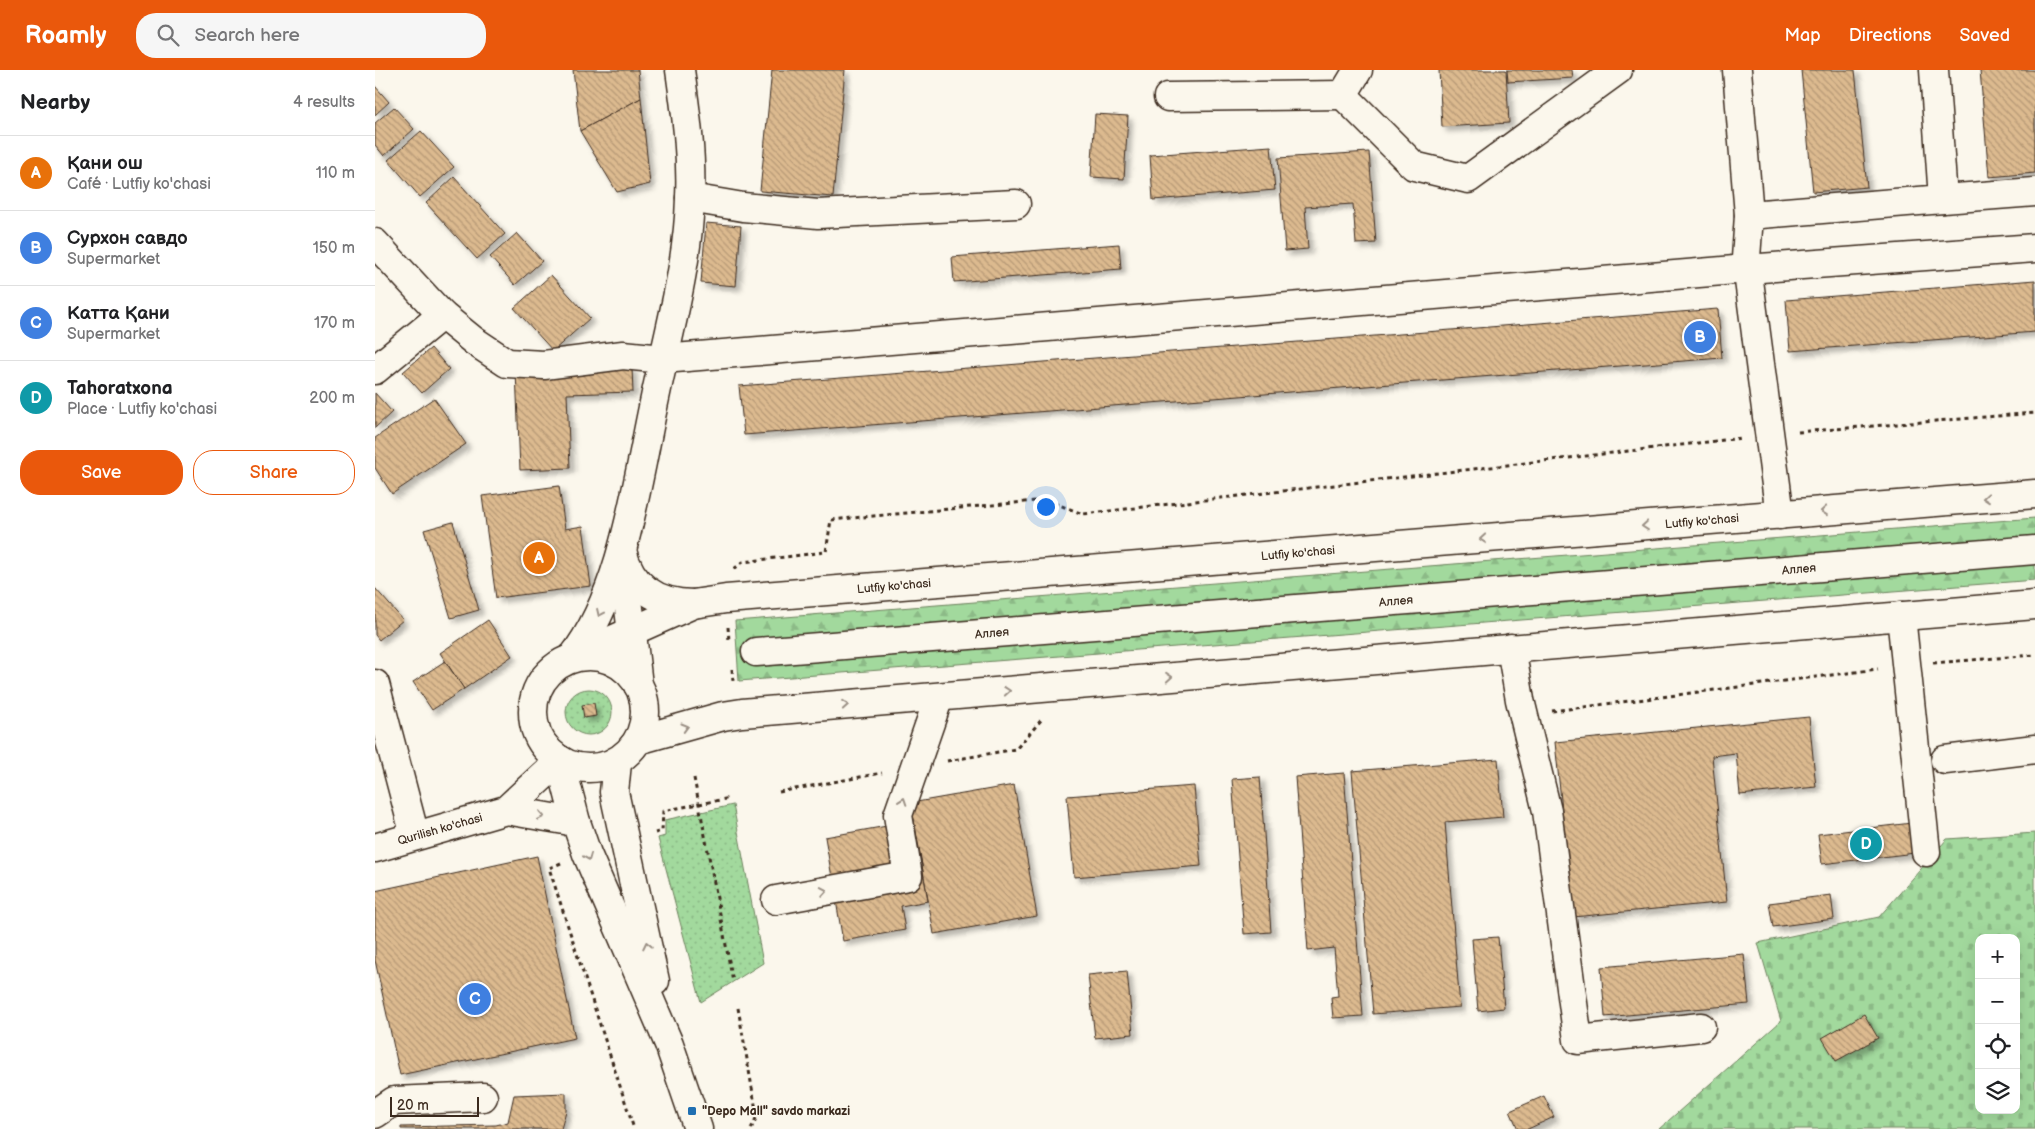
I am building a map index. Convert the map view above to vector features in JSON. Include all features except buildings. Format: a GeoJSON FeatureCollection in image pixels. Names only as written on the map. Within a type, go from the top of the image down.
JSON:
{"type":"FeatureCollection","features":[{"type":"Feature","properties":{"kind":"main road"},"geometry":{"type":"LineString","coordinates":[[573,658],[598,617],[622,551],[663,359],[682,281],[691,198],[691,157],[680,70]]}},
{"type":"Feature","properties":{"kind":"main road"},"geometry":{"type":"LineString","coordinates":[[1343,95],[1358,70]]}},
{"type":"Feature","properties":{"kind":"main road"},"geometry":{"type":"LineString","coordinates":[[1169,97],[1343,95],[1414,166],[1468,179],[1618,70]]}},
{"type":"Feature","properties":{"kind":"main road"},"geometry":{"type":"LineString","coordinates":[[1737,70],[1749,215],[1747,269],[1771,434],[1780,515]]}},
{"type":"Feature","properties":{"kind":"main road"},"geometry":{"type":"LineString","coordinates":[[1934,70],[1943,199]]}},
{"type":"Feature","properties":{"kind":"main road"},"geometry":{"type":"LineString","coordinates":[[1749,215],[2035,192]]}},
{"type":"Feature","properties":{"kind":"main road"},"geometry":{"type":"LineString","coordinates":[[691,198],[743,207],[818,214],[1016,204]]}},
{"type":"Feature","properties":{"kind":"main road"},"geometry":{"type":"LineString","coordinates":[[375,243],[442,315],[473,342],[507,362],[544,365],[623,355],[663,359],[1747,269],[2035,248]]}},
{"type":"Feature","properties":{"kind":"main road"},"geometry":{"type":"LineString","coordinates":[[375,370],[442,315]]}},
{"type":"Feature","properties":{"kind":"main road","name":"Lutfiy ko'chasi"},"geometry":{"type":"LineString","coordinates":[[573,658],[693,604],[735,598],[2035,494]]}},
{"type":"Feature","properties":{"kind":"main road","name":"Аллея"},"geometry":{"type":"LineString","coordinates":[[756,652],[2035,550]]}},
{"type":"Feature","properties":{"kind":"main road"},"geometry":{"type":"LineString","coordinates":[[622,551],[631,574],[647,592],[668,602],[693,604]]}},
{"type":"Feature","properties":{"kind":"main road"},"geometry":{"type":"LineString","coordinates":[[622,551],[639,685],[645,712],[638,740],[617,763],[599,768],[585,768],[560,760],[547,748],[537,733],[533,707],[537,690],[548,673],[573,658],[592,656],[610,660],[627,670],[639,685]]}},
{"type":"Feature","properties":{"kind":"main road"},"geometry":{"type":"LineString","coordinates":[[638,740],[723,716],[2035,605]]}},
{"type":"Feature","properties":{"kind":"main road"},"geometry":{"type":"LineString","coordinates":[[1901,616],[1925,852]]}},
{"type":"Feature","properties":{"kind":"main road"},"geometry":{"type":"LineString","coordinates":[[1511,648],[1520,700],[1547,811],[1578,1040],[1701,1027]]}},
{"type":"Feature","properties":{"kind":"main road"},"geometry":{"type":"LineString","coordinates":[[375,684],[415,836]]}},
{"type":"Feature","properties":{"kind":"main road"},"geometry":{"type":"LineString","coordinates":[[777,900],[908,876],[898,815],[939,697]]}},
{"type":"Feature","properties":{"kind":"main road"},"geometry":{"type":"LineString","coordinates":[[1945,760],[2035,749]]}},
{"type":"Feature","properties":{"kind":"main road"},"geometry":{"type":"LineString","coordinates":[[560,760],[576,822],[587,854],[669,1044],[698,1129]]}},
{"type":"Feature","properties":{"kind":"main road","name":"Qurilish ko'chasi"},"geometry":{"type":"LineString","coordinates":[[506,810],[560,760]]}},
{"type":"Feature","properties":{"kind":"main road"},"geometry":{"type":"LineString","coordinates":[[617,763],[615,792],[669,1044]]}},
{"type":"Feature","properties":{"kind":"main road","name":"Qurilish ko'chasi"},"geometry":{"type":"LineString","coordinates":[[375,848],[506,810],[576,822]]}},
{"type":"Feature","properties":{"kind":"main road"},"geometry":{"type":"LineString","coordinates":[[375,1114],[394,1101],[483,1097]]}},
{"type":"Feature","properties":{"kind":"path"},"geometry":{"type":"LineString","coordinates":[[730,572],[743,562],[826,552],[831,520],[1046,500],[1083,514],[1771,434],[2035,413]]}},
{"type":"Feature","properties":{"kind":"path"},"geometry":{"type":"LineString","coordinates":[[1520,700],[1555,712],[1906,665],[2035,655]]}},
{"type":"Feature","properties":{"kind":"path"},"geometry":{"type":"LineString","coordinates":[[779,792],[1016,748],[1045,715]]}},
{"type":"Feature","properties":{"kind":"path"},"geometry":{"type":"LineString","coordinates":[[694,778],[733,982]]}},
{"type":"Feature","properties":{"kind":"path"},"geometry":{"type":"LineString","coordinates":[[655,833],[662,831],[663,811],[730,798]]}},
{"type":"Feature","properties":{"kind":"path"},"geometry":{"type":"LineString","coordinates":[[565,862],[549,868],[634,1129]]}},
{"type":"Feature","properties":{"kind":"path"},"geometry":{"type":"LineString","coordinates":[[739,1008],[757,1116],[751,1129]]}},
{"type":"Feature","properties":{"kind":"green space"},"geometry":{"type":"Polygon","coordinates":[[[2035,518],[2035,580],[739,681],[735,621],[2035,518]]]}},
{"type":"Feature","properties":{"kind":"green space"},"geometry":{"type":"Polygon","coordinates":[[[589,689],[602,693],[608,699],[612,712],[608,725],[602,731],[589,735],[576,731],[570,725],[566,712],[570,699],[576,693],[589,689]]]}},
{"type":"Feature","properties":{"kind":"green space"},"geometry":{"type":"Polygon","coordinates":[[[733,805],[763,963],[701,1002],[658,838],[665,836],[665,820],[733,805]]]}},
{"type":"Feature","properties":{"kind":"green space"},"geometry":{"type":"Polygon","coordinates":[[[2035,833],[2035,1129],[1659,1129],[1781,1021],[1758,943],[1879,917],[1947,839],[2035,833]]]}},
{"type":"Feature","properties":{"kind":"place","name":"Сурхон савдо"},"geometry":{"type":"Point","coordinates":[1700,337]}},
{"type":"Feature","properties":{"kind":"place","name":"Қани ош"},"geometry":{"type":"Point","coordinates":[539,558]}},
{"type":"Feature","properties":{"kind":"place","name":"Tahoratxona"},"geometry":{"type":"Point","coordinates":[1866,844]}},
{"type":"Feature","properties":{"kind":"place","name":"Катта Қани"},"geometry":{"type":"Point","coordinates":[475,999]}},
{"type":"Feature","properties":{"kind":"place","name":"\"Depo Mall\" savdo markazi"},"geometry":{"type":"Point","coordinates":[692,1111]}}]}
